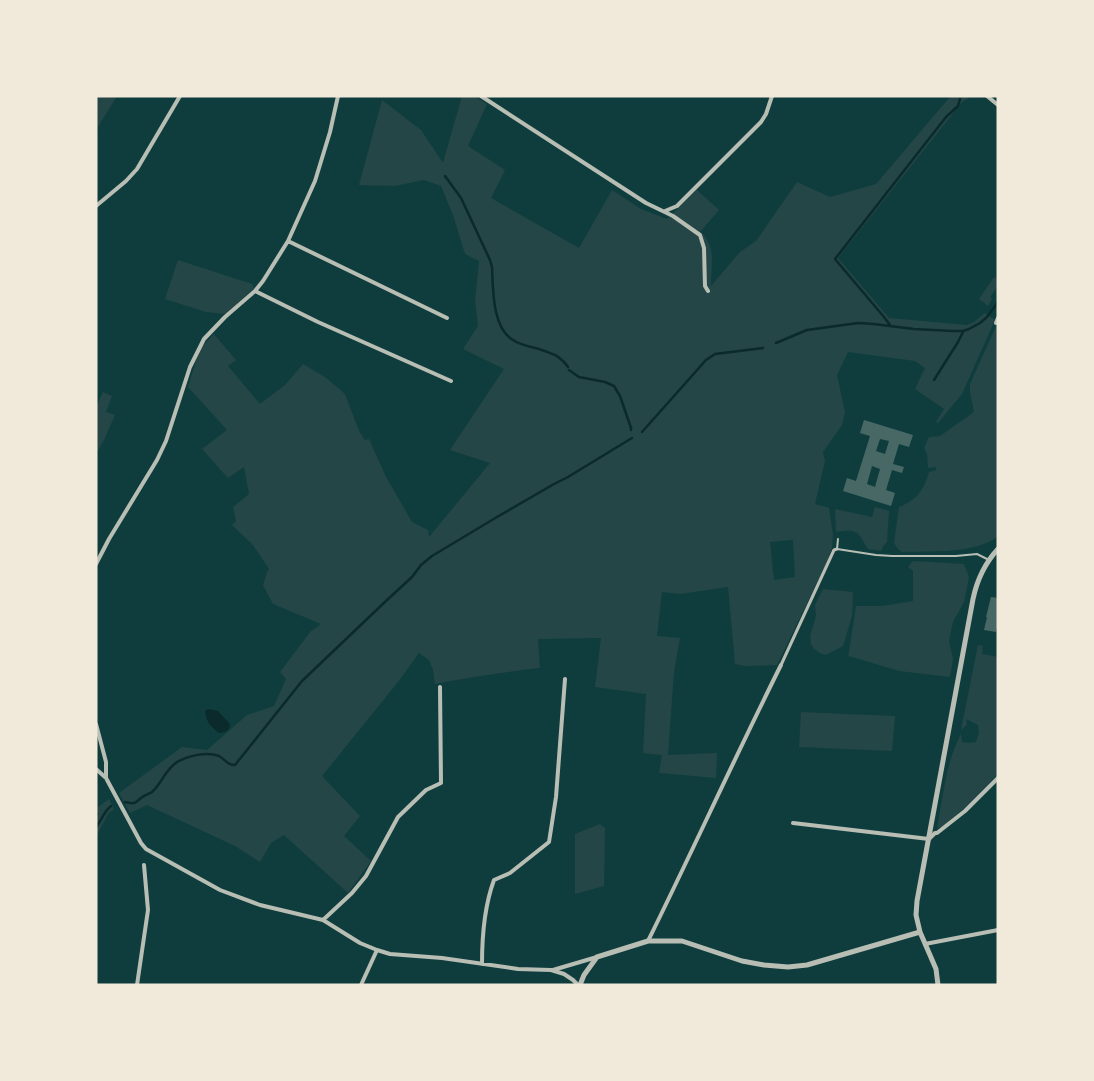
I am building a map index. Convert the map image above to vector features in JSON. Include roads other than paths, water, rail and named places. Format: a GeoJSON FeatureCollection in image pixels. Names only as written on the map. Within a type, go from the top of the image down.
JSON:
{"type":"FeatureCollection","features":[{"type":"Feature","properties":{"kind":"street"},"geometry":{"type":"LineString","coordinates":[[96,206],[126,181],[137,169],[180,96]]}},
{"type":"Feature","properties":{"kind":"street"},"geometry":{"type":"LineString","coordinates":[[96,564],[157,460],[166,441],[190,367],[204,339],[225,317],[255,291],[288,241],[315,181],[330,132],[338,96]]}},
{"type":"Feature","properties":{"kind":"street"},"geometry":{"type":"LineString","coordinates":[[481,96],[646,203],[665,211],[700,235],[704,248],[705,286],[708,291]]}},
{"type":"Feature","properties":{"kind":"street"},"geometry":{"type":"LineString","coordinates":[[665,211],[677,206],[760,122],[766,114],[772,96]]}},
{"type":"Feature","properties":{"kind":"street"},"geometry":{"type":"LineString","coordinates":[[987,96],[998,104]]}},
{"type":"Feature","properties":{"kind":"street"},"geometry":{"type":"LineString","coordinates":[[288,241],[447,318]]}},
{"type":"Feature","properties":{"kind":"street"},"geometry":{"type":"LineString","coordinates":[[255,291],[318,322],[451,382]]}},
{"type":"Feature","properties":{"kind":"street"},"geometry":{"type":"LineString","coordinates":[[996,323],[998,318]]}},
{"type":"Feature","properties":{"kind":"street"},"geometry":{"type":"LineString","coordinates":[[648,942],[834,550],[837,549]]}},
{"type":"Feature","properties":{"kind":"street"},"geometry":{"type":"LineString","coordinates":[[938,985],[937,973],[920,932],[916,911],[972,599],[980,577],[989,560],[998,549]]}},
{"type":"Feature","properties":{"kind":"street"},"geometry":{"type":"LineString","coordinates":[[482,964],[482,936],[488,897],[494,880],[510,873],[549,842],[556,797],[565,679]]}},
{"type":"Feature","properties":{"kind":"street"},"geometry":{"type":"LineString","coordinates":[[323,920],[352,893],[366,876],[398,817],[426,790],[441,783],[440,687]]}},
{"type":"Feature","properties":{"kind":"street"},"geometry":{"type":"LineString","coordinates":[[96,724],[106,762],[106,778]]}},
{"type":"Feature","properties":{"kind":"street"},"geometry":{"type":"LineString","coordinates":[[96,769],[106,778],[146,849],[220,890],[260,904],[323,920],[360,943],[377,950],[390,954],[442,958],[518,969],[551,970],[564,974],[579,985],[597,957]]}},
{"type":"Feature","properties":{"kind":"street"},"geometry":{"type":"LineString","coordinates":[[929,839],[965,811],[998,778]]}},
{"type":"Feature","properties":{"kind":"street"},"geometry":{"type":"LineString","coordinates":[[793,823],[929,839]]}},
{"type":"Feature","properties":{"kind":"street"},"geometry":{"type":"LineString","coordinates":[[137,985],[148,910],[144,865]]}},
{"type":"Feature","properties":{"kind":"street"},"geometry":{"type":"LineString","coordinates":[[925,944],[998,930]]}},
{"type":"Feature","properties":{"kind":"street"},"geometry":{"type":"LineString","coordinates":[[551,970],[648,942],[682,941],[742,961],[788,967],[806,965],[920,932]]}},
{"type":"Feature","properties":{"kind":"street"},"geometry":{"type":"LineString","coordinates":[[361,985],[377,950]]}},
{"type":"Feature","properties":{"kind":"lane"},"geometry":{"type":"LineString","coordinates":[[838,540],[837,549],[876,555],[956,556],[977,554],[989,560]]}},
{"type":"Feature","properties":{"kind":"waterway"},"geometry":{"type":"LineString","coordinates":[[890,325],[835,259],[946,117],[958,106],[960,99]]}},
{"type":"Feature","properties":{"kind":"waterway"},"geometry":{"type":"LineString","coordinates":[[445,176],[461,198],[490,260],[497,317],[506,334],[516,342],[555,355],[568,367]]}},
{"type":"Feature","properties":{"kind":"waterway"},"geometry":{"type":"LineString","coordinates":[[776,343],[807,330],[858,323],[914,329],[963,331],[980,323],[998,302]]}},
{"type":"Feature","properties":{"kind":"waterway"},"geometry":{"type":"LineString","coordinates":[[934,380],[963,332]]}},
{"type":"Feature","properties":{"kind":"waterway"},"geometry":{"type":"LineString","coordinates":[[642,432],[706,360],[715,354],[763,348]]}},
{"type":"Feature","properties":{"kind":"waterway"},"geometry":{"type":"LineString","coordinates":[[569,370],[579,377],[605,382],[614,386],[620,396],[631,430]]}},
{"type":"Feature","properties":{"kind":"waterway"},"geometry":{"type":"LineString","coordinates":[[125,802],[134,803],[152,792],[173,765],[187,758],[203,754],[214,755],[235,765],[302,681],[412,577],[421,565],[432,556],[632,438]]}},
{"type":"Feature","properties":{"kind":"waterway"},"geometry":{"type":"LineString","coordinates":[[96,827],[111,806]]}}]}
